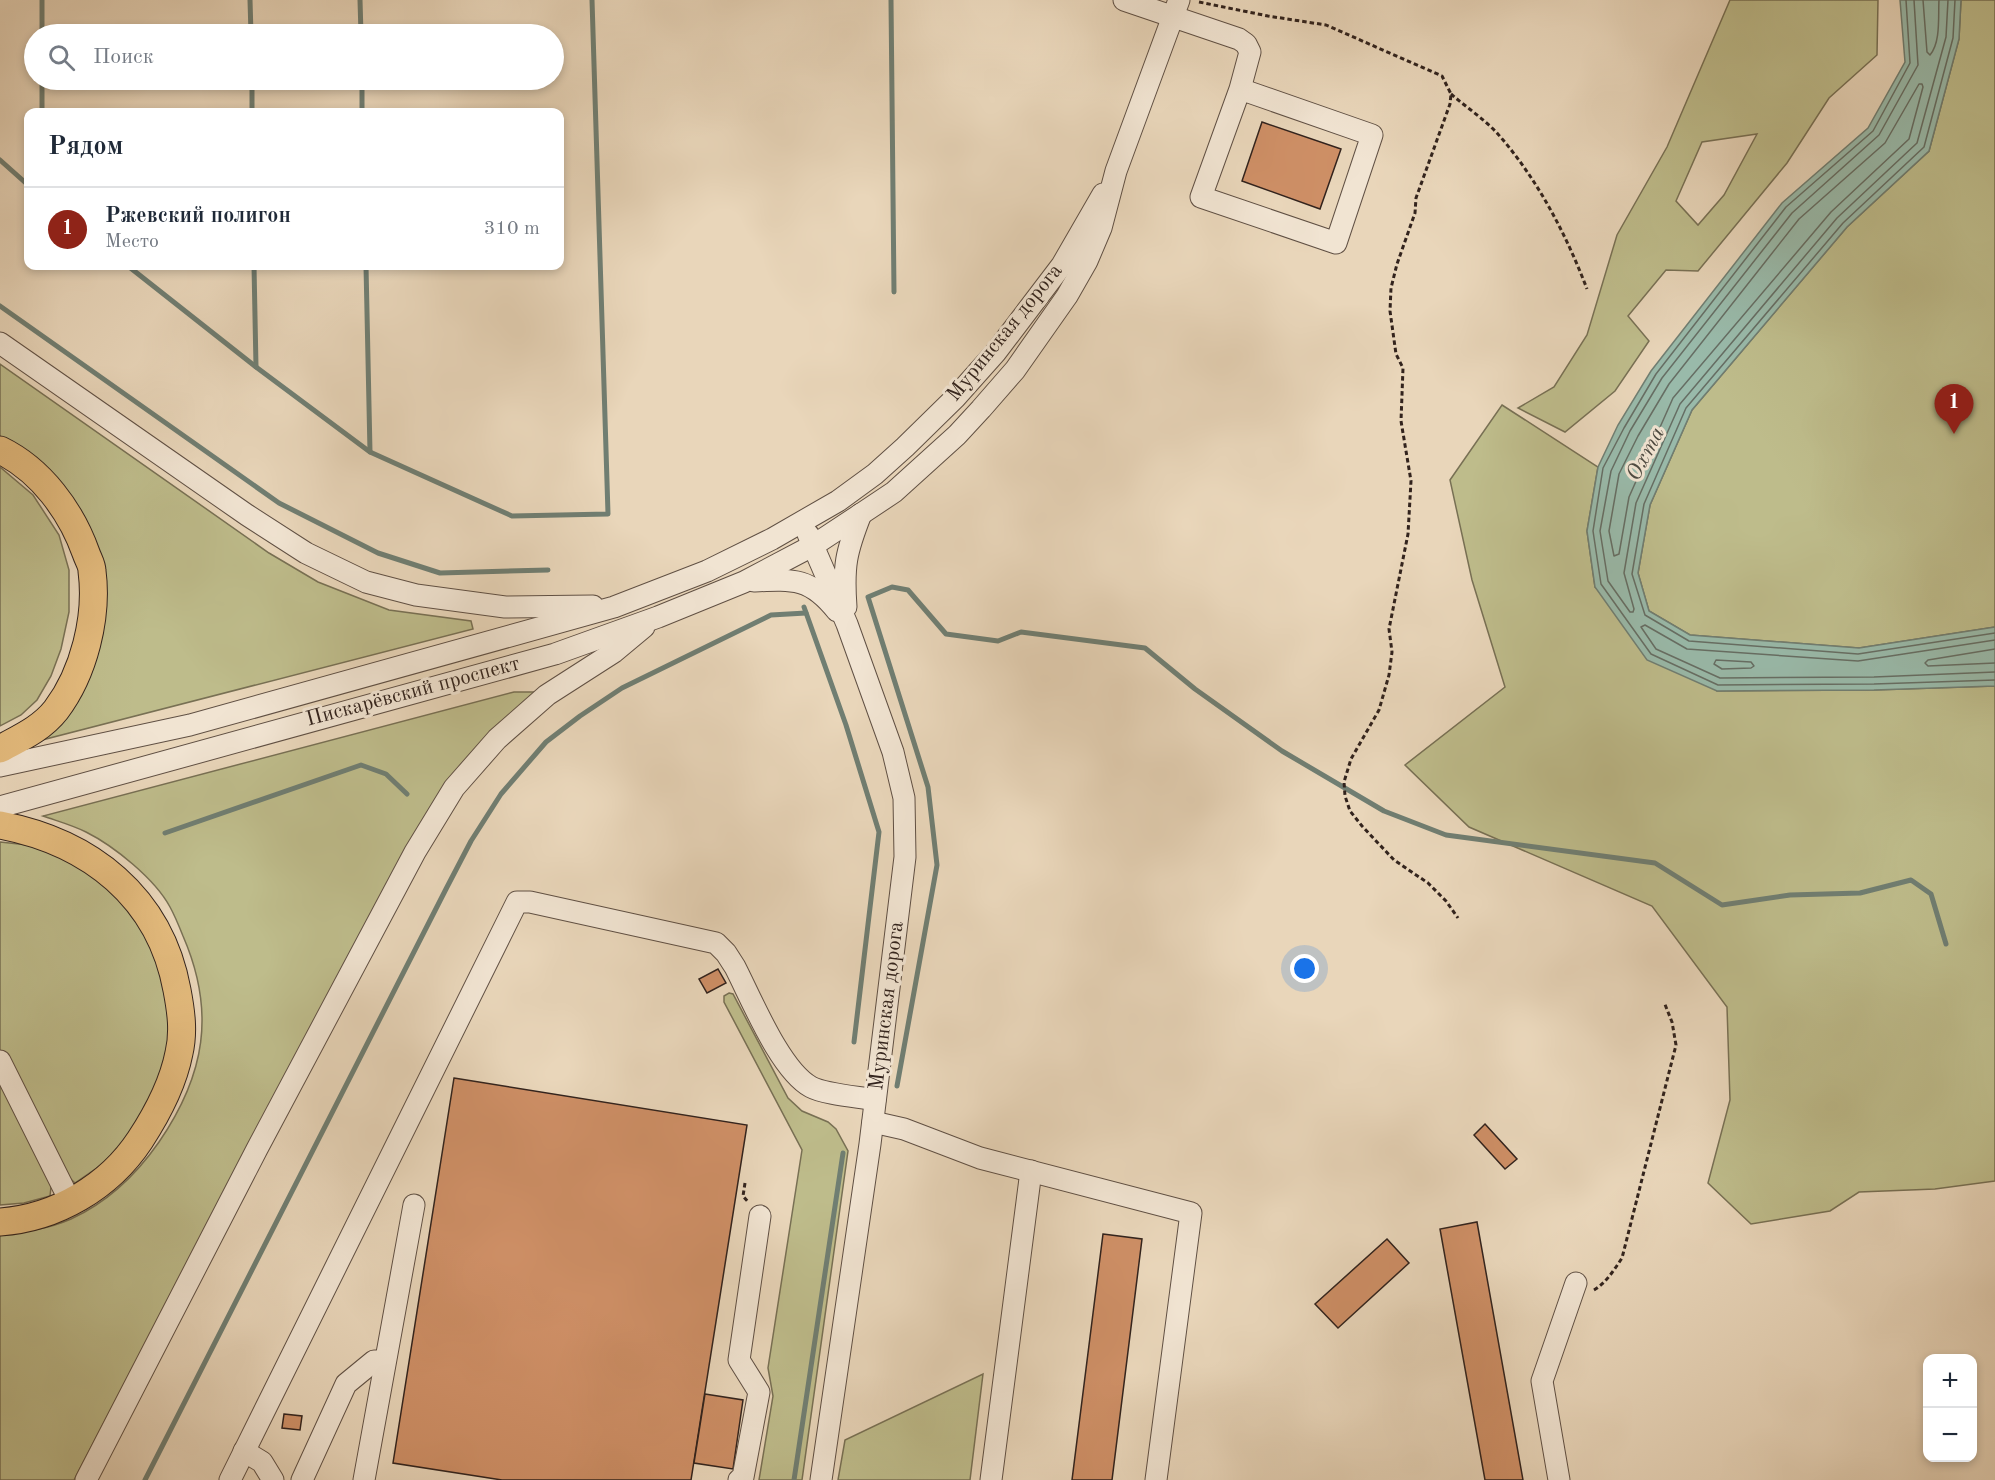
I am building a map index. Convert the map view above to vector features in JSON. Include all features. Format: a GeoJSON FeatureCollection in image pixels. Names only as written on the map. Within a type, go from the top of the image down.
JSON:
{"type":"FeatureCollection","features":[{"type":"Feature","properties":{"kind":"main road"},"geometry":{"type":"LineString","coordinates":[[0,450],[12,456],[51,489],[78,531],[92,569],[93,602],[93,613],[83,656],[72,684],[55,711],[38,728],[0,750]]}},
{"type":"Feature","properties":{"kind":"main road"},"geometry":{"type":"LineString","coordinates":[[0,825],[54,840],[98,864],[133,894],[150,917],[175,977],[181,1037],[172,1079],[159,1107],[138,1143],[121,1164],[108,1177],[71,1203],[35,1217],[0,1222]]}},
{"type":"Feature","properties":{"kind":"street"},"geometry":{"type":"LineString","coordinates":[[1124,0],[1182,6],[1239,39],[1246,44],[1250,52],[1201,196],[1336,243],[1372,135],[1239,89]]}},
{"type":"Feature","properties":{"kind":"street","name":"Муринская дорога"},"geometry":{"type":"LineString","coordinates":[[814,546],[894,492],[957,435],[1026,355],[1067,296],[1087,261],[1101,228],[1116,171],[1182,6]]}},
{"type":"Feature","properties":{"kind":"street","name":"Муринская дорога"},"geometry":{"type":"LineString","coordinates":[[821,1480],[873,1122],[905,857],[904,798],[893,752],[847,624],[802,523],[875,474],[914,439],[969,383],[996,352],[1062,265],[1116,171]]}},
{"type":"Feature","properties":{"kind":"street"},"geometry":{"type":"LineString","coordinates":[[0,343],[247,515],[306,553],[366,582],[416,595],[505,608],[580,605],[614,607]]}},
{"type":"Feature","properties":{"kind":"street"},"geometry":{"type":"LineString","coordinates":[[847,624],[844,572],[849,543],[861,514]]}},
{"type":"Feature","properties":{"kind":"street","name":"Пискарёвский проспект"},"geometry":{"type":"LineString","coordinates":[[0,766],[190,725],[614,607],[707,571],[802,523]]}},
{"type":"Feature","properties":{"kind":"street","name":"Пискарёвский проспект"},"geometry":{"type":"LineString","coordinates":[[0,807],[555,654],[744,582],[814,546]]}},
{"type":"Feature","properties":{"kind":"street"},"geometry":{"type":"LineString","coordinates":[[744,582],[786,579],[809,585],[827,598],[847,624]]}},
{"type":"Feature","properties":{"kind":"street"},"geometry":{"type":"LineString","coordinates":[[86,1480],[257,1149],[415,852],[454,788],[497,739],[547,695],[614,652],[658,616]]}},
{"type":"Feature","properties":{"kind":"street"},"geometry":{"type":"LineString","coordinates":[[230,1480],[518,902],[530,902],[716,943],[735,967],[781,1057],[795,1076],[813,1089],[875,1100]]}},
{"type":"Feature","properties":{"kind":"street"},"geometry":{"type":"LineString","coordinates":[[0,1061],[71,1203]]}},
{"type":"Feature","properties":{"kind":"street"},"geometry":{"type":"LineString","coordinates":[[873,1122],[904,1129],[980,1158],[1191,1213],[1156,1480]]}},
{"type":"Feature","properties":{"kind":"street"},"geometry":{"type":"LineString","coordinates":[[992,1480],[1031,1171]]}},
{"type":"Feature","properties":{"kind":"street"},"geometry":{"type":"LineString","coordinates":[[364,1480],[414,1205]]}},
{"type":"Feature","properties":{"kind":"street"},"geometry":{"type":"LineString","coordinates":[[739,1480],[743,1477],[759,1392],[739,1360],[760,1216]]}},
{"type":"Feature","properties":{"kind":"street"},"geometry":{"type":"LineString","coordinates":[[1559,1480],[1542,1381],[1576,1283]]}},
{"type":"Feature","properties":{"kind":"street"},"geometry":{"type":"LineString","coordinates":[[244,1451],[262,1462],[274,1480],[284,1475],[305,1479],[346,1384],[374,1361],[385,1361]]}},
{"type":"Feature","properties":{"kind":"path"},"geometry":{"type":"LineString","coordinates":[[1182,6],[1326,25],[1442,76],[1451,94],[1496,132],[1532,179],[1574,255],[1587,289]]}},
{"type":"Feature","properties":{"kind":"path"},"geometry":{"type":"LineString","coordinates":[[1451,94],[1450,104],[1416,198],[1415,213],[1396,264],[1391,288],[1390,310],[1396,354],[1403,368],[1401,421],[1411,481],[1410,514],[1389,629],[1392,646],[1389,675],[1379,710],[1351,759],[1344,782],[1345,796],[1350,811],[1362,826],[1394,860],[1428,883],[1446,901],[1458,918]]}},
{"type":"Feature","properties":{"kind":"path"},"geometry":{"type":"LineString","coordinates":[[1568,1304],[1600,1286],[1622,1258],[1676,1045],[1672,1022],[1664,1002]]}},
{"type":"Feature","properties":{"kind":"path"},"geometry":{"type":"LineString","coordinates":[[743,1196],[745,1183]]}},
{"type":"Feature","properties":{"kind":"shaded area"},"geometry":{"type":"Polygon","coordinates":[[[1730,0],[1878,0],[1877,55],[1829,98],[1787,163],[1698,271],[1666,270],[1628,316],[1649,341],[1615,391],[1565,432],[1518,408],[1554,387],[1587,335],[1617,235],[1667,147],[1730,0]],[[1757,134],[1702,142],[1676,201],[1698,225],[1724,195],[1757,134]]]}},
{"type":"Feature","properties":{"kind":"shaded area"},"geometry":{"type":"Polygon","coordinates":[[[1961,0],[1995,0],[1995,627],[1859,648],[1690,635],[1649,611],[1638,573],[1650,505],[1692,410],[1847,227],[1929,151],[1959,39],[1961,0]]]}},
{"type":"Feature","properties":{"kind":"shaded area"},"geometry":{"type":"Polygon","coordinates":[[[0,364],[269,553],[318,582],[389,610],[471,621],[473,629],[42,740],[56,716],[98,562],[0,438],[0,364]]]}},
{"type":"Feature","properties":{"kind":"shaded area"},"geometry":{"type":"Polygon","coordinates":[[[1502,405],[1598,467],[1587,531],[1595,587],[1717,691],[1874,690],[1995,686],[1995,1181],[1935,1189],[1859,1192],[1830,1211],[1751,1224],[1708,1183],[1730,1100],[1727,1007],[1652,906],[1469,827],[1405,765],[1505,687],[1472,580],[1450,480],[1502,405]]]}},
{"type":"Feature","properties":{"kind":"shaded area"},"geometry":{"type":"Polygon","coordinates":[[[0,467],[33,495],[59,535],[69,570],[69,612],[61,649],[51,676],[37,700],[21,715],[0,726],[0,467]]]}},
{"type":"Feature","properties":{"kind":"shaded area"},"geometry":{"type":"Polygon","coordinates":[[[514,692],[535,692],[456,771],[145,1344],[74,1480],[0,1480],[0,1235],[45,1228],[71,1219],[109,1196],[131,1176],[159,1142],[175,1117],[196,1067],[201,1042],[200,991],[193,964],[177,921],[163,896],[133,864],[97,838],[43,816],[514,692]]]}},
{"type":"Feature","properties":{"kind":"shaded area"},"geometry":{"type":"Polygon","coordinates":[[[0,842],[28,845],[68,858],[127,900],[156,954],[168,1002],[169,1049],[148,1106],[127,1139],[104,1163],[75,1183],[63,1172],[52,1178],[50,1196],[24,1203],[0,1205],[0,842]]]}},
{"type":"Feature","properties":{"kind":"shaded area"},"geometry":{"type":"Polygon","coordinates":[[[729,993],[733,994],[788,1098],[802,1111],[828,1122],[836,1129],[848,1151],[802,1480],[759,1480],[773,1396],[768,1368],[802,1150],[724,1002],[724,996],[729,993]]]}},
{"type":"Feature","properties":{"kind":"shaded area"},"geometry":{"type":"Polygon","coordinates":[[[983,1374],[970,1480],[838,1480],[845,1440],[983,1374]]]}},
{"type":"Feature","properties":{"kind":"water","name":"Охта"},"geometry":{"type":"Polygon","coordinates":[[[1900,0],[1961,0],[1959,39],[1929,151],[1847,227],[1692,410],[1650,505],[1638,573],[1649,611],[1690,635],[1859,648],[1995,627],[1995,686],[1874,690],[1717,691],[1647,660],[1595,587],[1587,531],[1598,467],[1618,425],[1651,371],[1782,203],[1868,128],[1905,62],[1900,0]]]}},
{"type":"Feature","properties":{"kind":"building"},"geometry":{"type":"Polygon","coordinates":[[[1262,122],[1341,149],[1320,209],[1242,181],[1262,122]]]}},
{"type":"Feature","properties":{"kind":"building"},"geometry":{"type":"Polygon","coordinates":[[[718,969],[726,983],[707,993],[699,979],[718,969]]]}},
{"type":"Feature","properties":{"kind":"building"},"geometry":{"type":"Polygon","coordinates":[[[454,1078],[747,1125],[691,1480],[502,1480],[393,1463],[454,1078]]]}},
{"type":"Feature","properties":{"kind":"building"},"geometry":{"type":"Polygon","coordinates":[[[1485,1124],[1517,1159],[1505,1169],[1474,1135],[1485,1124]]]}},
{"type":"Feature","properties":{"kind":"building"},"geometry":{"type":"Polygon","coordinates":[[[1477,1222],[1523,1480],[1485,1480],[1440,1229],[1477,1222]]]}},
{"type":"Feature","properties":{"kind":"building"},"geometry":{"type":"Polygon","coordinates":[[[1103,1234],[1142,1239],[1112,1480],[1072,1480],[1103,1234]]]}},
{"type":"Feature","properties":{"kind":"building"},"geometry":{"type":"Polygon","coordinates":[[[1387,1239],[1409,1263],[1338,1328],[1315,1304],[1387,1239]]]}},
{"type":"Feature","properties":{"kind":"building"},"geometry":{"type":"Polygon","coordinates":[[[705,1394],[743,1400],[733,1469],[694,1463],[705,1394]]]}},
{"type":"Feature","properties":{"kind":"building"},"geometry":{"type":"Polygon","coordinates":[[[284,1414],[302,1416],[300,1430],[282,1428],[284,1414]]]}},
{"type":"Feature","properties":{"kind":"waterway"},"geometry":{"type":"LineString","coordinates":[[42,0],[42,24]]}},
{"type":"Feature","properties":{"kind":"waterway"},"geometry":{"type":"LineString","coordinates":[[250,0],[251,24]]}},
{"type":"Feature","properties":{"kind":"waterway"},"geometry":{"type":"LineString","coordinates":[[360,0],[361,24]]}},
{"type":"Feature","properties":{"kind":"waterway"},"geometry":{"type":"LineString","coordinates":[[133,270],[256,367],[370,452],[512,516],[608,514],[592,0]]}},
{"type":"Feature","properties":{"kind":"waterway"},"geometry":{"type":"LineString","coordinates":[[891,0],[894,292]]}},
{"type":"Feature","properties":{"kind":"waterway"},"geometry":{"type":"LineString","coordinates":[[42,90],[42,108]]}},
{"type":"Feature","properties":{"kind":"waterway"},"geometry":{"type":"LineString","coordinates":[[252,90],[252,108]]}},
{"type":"Feature","properties":{"kind":"waterway"},"geometry":{"type":"LineString","coordinates":[[362,90],[362,108]]}},
{"type":"Feature","properties":{"kind":"waterway"},"geometry":{"type":"LineString","coordinates":[[0,160],[24,181]]}},
{"type":"Feature","properties":{"kind":"waterway"},"geometry":{"type":"LineString","coordinates":[[254,270],[256,367]]}},
{"type":"Feature","properties":{"kind":"waterway"},"geometry":{"type":"LineString","coordinates":[[366,270],[370,452]]}},
{"type":"Feature","properties":{"kind":"waterway"},"geometry":{"type":"LineString","coordinates":[[0,306],[279,503],[378,553],[440,573],[548,570]]}},
{"type":"Feature","properties":{"kind":"waterway"},"geometry":{"type":"LineString","coordinates":[[897,1086],[937,865],[928,787],[868,597],[892,587],[908,590],[946,634],[998,641],[1021,632],[1145,648],[1195,689],[1282,751],[1384,811],[1446,835],[1655,863],[1722,905],[1790,895],[1860,893],[1911,880],[1931,894],[1946,944]]}},
{"type":"Feature","properties":{"kind":"waterway"},"geometry":{"type":"LineString","coordinates":[[804,607],[846,725],[879,832],[854,1042]]}},
{"type":"Feature","properties":{"kind":"waterway"},"geometry":{"type":"LineString","coordinates":[[145,1480],[446,889],[471,841],[501,794],[546,742],[622,688],[771,615],[806,613]]}},
{"type":"Feature","properties":{"kind":"waterway"},"geometry":{"type":"LineString","coordinates":[[165,833],[361,765],[386,774],[407,794]]}},
{"type":"Feature","properties":{"kind":"waterway"},"geometry":{"type":"LineString","coordinates":[[794,1480],[843,1153]]}},
{"type":"Feature","properties":{"kind":"place","name":"Ржевский полигон"},"geometry":{"type":"Point","coordinates":[1954,434]}}]}
